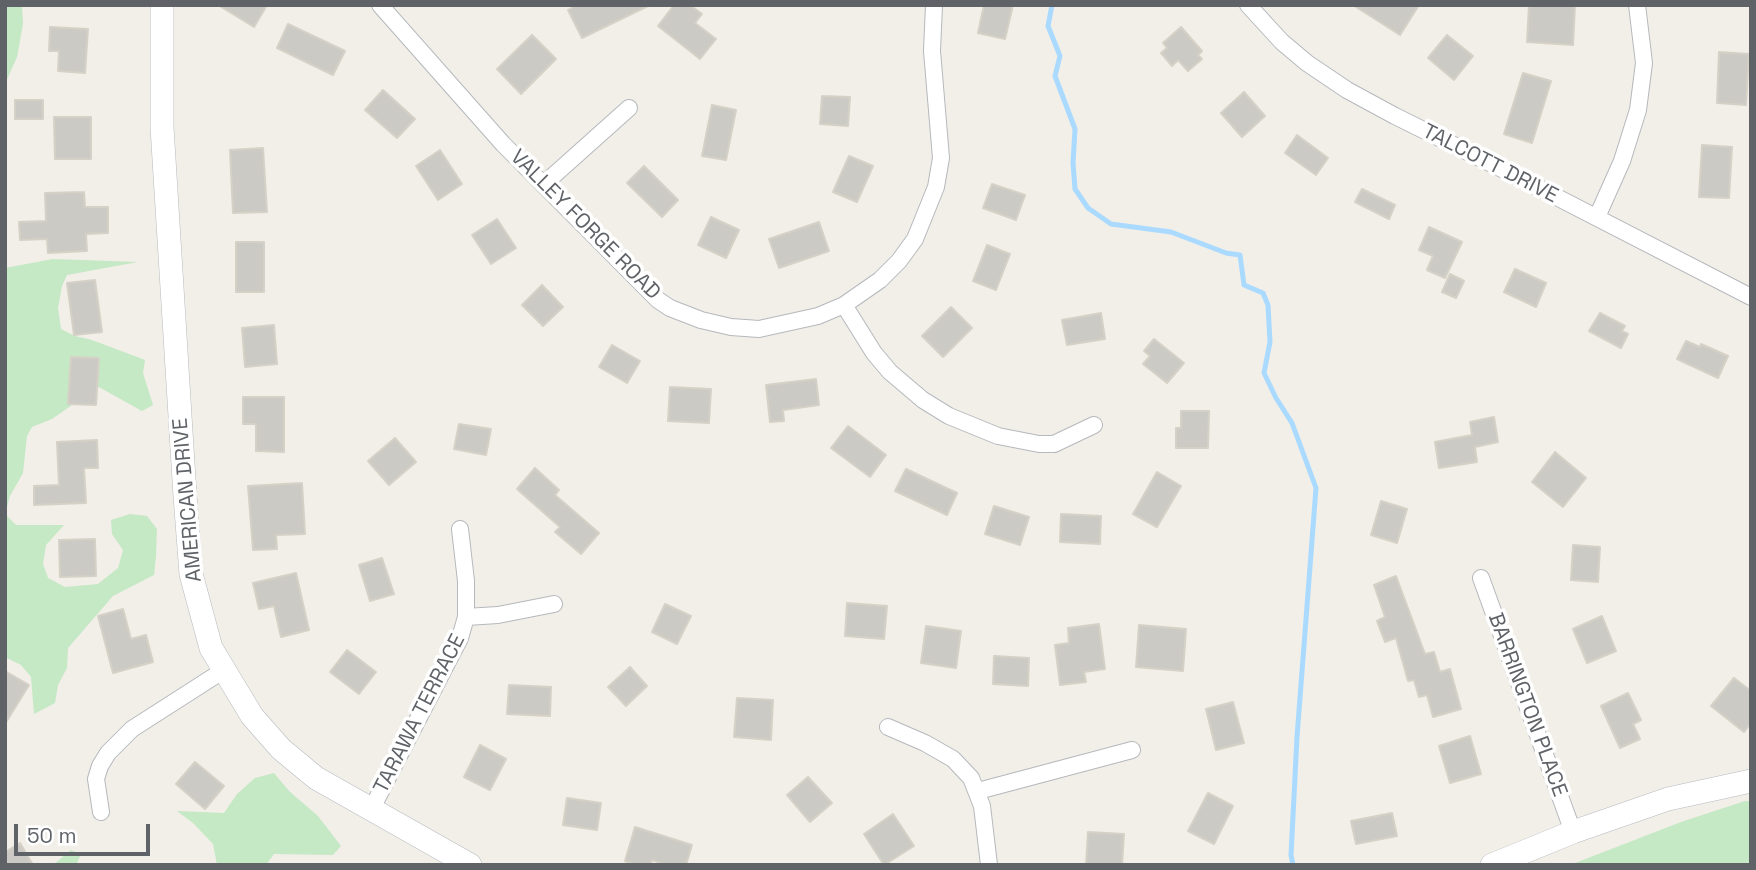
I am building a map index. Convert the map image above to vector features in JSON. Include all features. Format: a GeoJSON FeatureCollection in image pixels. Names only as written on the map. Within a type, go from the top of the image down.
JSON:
{"type":"FeatureCollection","features":[{"type":"Feature","properties":{"kind":"street","name":"AMERICAN DRIVE"},"geometry":{"type":"LineString","coordinates":[[162,5],[162,127],[191,574],[208,638],[252,716],[281,749],[316,778],[470,865]]}},
{"type":"Feature","properties":{"kind":"street","name":"VALLEY FORGE ROAD"},"geometry":{"type":"LineString","coordinates":[[380,5],[503,144],[644,288],[670,308],[684,314],[721,325],[759,329],[805,320],[844,305],[880,280],[899,261],[923,223],[936,187],[941,158],[932,51],[934,5]]}},
{"type":"Feature","properties":{"kind":"street","name":"TALCOTT DRIVE"},"geometry":{"type":"LineString","coordinates":[[1248,5],[1282,42],[1307,63],[1348,90],[1751,297]]}},
{"type":"Feature","properties":{"kind":"street"},"geometry":{"type":"LineString","coordinates":[[1597,217],[1622,161],[1638,110],[1644,63],[1637,5]]}},
{"type":"Feature","properties":{"kind":"street"},"geometry":{"type":"LineString","coordinates":[[544,184],[629,108]]}},
{"type":"Feature","properties":{"kind":"street"},"geometry":{"type":"LineString","coordinates":[[844,305],[874,353],[890,372],[923,400],[949,416],[998,436],[1039,444],[1054,444],[1094,425]]}},
{"type":"Feature","properties":{"kind":"street","name":"TARAWA TERRACE"},"geometry":{"type":"LineString","coordinates":[[371,810],[460,638],[466,617],[466,581],[460,529]]}},
{"type":"Feature","properties":{"kind":"street","name":"BARRINGTON PLACE"},"geometry":{"type":"LineString","coordinates":[[1481,578],[1573,832]]}},
{"type":"Feature","properties":{"kind":"street","name":"TARAWA TERRACE"},"geometry":{"type":"LineString","coordinates":[[466,617],[498,615],[554,604]]}},
{"type":"Feature","properties":{"kind":"street"},"geometry":{"type":"LineString","coordinates":[[101,812],[96,779],[108,753],[132,729],[224,670]]}},
{"type":"Feature","properties":{"kind":"street"},"geometry":{"type":"LineString","coordinates":[[888,727],[925,743],[963,767],[978,791],[986,822],[989,865]]}},
{"type":"Feature","properties":{"kind":"street"},"geometry":{"type":"LineString","coordinates":[[978,791],[1132,750]]}},
{"type":"Feature","properties":{"kind":"street"},"geometry":{"type":"LineString","coordinates":[[1492,865],[1573,832],[1668,799],[1751,781]]}},
{"type":"Feature","properties":{"kind":"green space"},"geometry":{"type":"Polygon","coordinates":[[[5,5],[22,5],[23,24],[17,57],[5,84],[5,5]]]}},
{"type":"Feature","properties":{"kind":"green space"},"geometry":{"type":"Polygon","coordinates":[[[53,259],[138,262],[67,275],[58,308],[61,329],[145,360],[143,373],[153,405],[142,411],[97,386],[85,391],[72,405],[52,419],[32,427],[27,436],[23,473],[10,496],[5,514],[5,268],[53,259]]]}},
{"type":"Feature","properties":{"kind":"green space"},"geometry":{"type":"Polygon","coordinates":[[[5,514],[16,525],[64,525],[46,545],[43,564],[48,578],[65,587],[98,584],[118,568],[123,550],[112,534],[111,520],[130,514],[147,516],[157,529],[154,575],[113,596],[68,648],[67,668],[58,685],[55,703],[34,714],[31,677],[21,665],[5,657],[5,514]]]}},
{"type":"Feature","properties":{"kind":"green space"},"geometry":{"type":"Polygon","coordinates":[[[274,773],[289,791],[318,816],[341,846],[333,855],[274,854],[266,865],[217,865],[213,844],[177,811],[224,813],[237,794],[255,778],[274,773]]]}},
{"type":"Feature","properties":{"kind":"green space"},"geometry":{"type":"Polygon","coordinates":[[[1751,801],[1751,865],[1570,865],[1681,822],[1751,801]]]}},
{"type":"Feature","properties":{"kind":"green space"},"geometry":{"type":"Polygon","coordinates":[[[71,850],[81,854],[76,865],[53,865],[71,850]]]}},
{"type":"Feature","properties":{"kind":"building"},"geometry":{"type":"Polygon","coordinates":[[[218,5],[267,5],[254,27],[218,5]]]}},
{"type":"Feature","properties":{"kind":"building"},"geometry":{"type":"Polygon","coordinates":[[[577,5],[650,5],[582,38],[568,10],[577,5]]]}},
{"type":"Feature","properties":{"kind":"building"},"geometry":{"type":"Polygon","coordinates":[[[674,5],[690,5],[702,14],[695,23],[716,39],[700,59],[658,26],[674,5]]]}},
{"type":"Feature","properties":{"kind":"building"},"geometry":{"type":"Polygon","coordinates":[[[984,5],[1013,5],[1005,39],[978,33],[984,5]]]}},
{"type":"Feature","properties":{"kind":"building"},"geometry":{"type":"Polygon","coordinates":[[[1353,5],[1419,5],[1400,35],[1353,5]]]}},
{"type":"Feature","properties":{"kind":"building"},"geometry":{"type":"Polygon","coordinates":[[[1529,5],[1575,5],[1573,45],[1527,42],[1529,5]]]}},
{"type":"Feature","properties":{"kind":"building"},"geometry":{"type":"Polygon","coordinates":[[[288,24],[345,51],[333,75],[277,48],[288,24]]]}},
{"type":"Feature","properties":{"kind":"building"},"geometry":{"type":"Polygon","coordinates":[[[50,27],[88,29],[85,73],[58,71],[59,51],[49,51],[50,27]]]}},
{"type":"Feature","properties":{"kind":"building"},"geometry":{"type":"Polygon","coordinates":[[[1181,27],[1202,51],[1198,55],[1202,59],[1188,71],[1178,60],[1172,66],[1161,53],[1167,48],[1163,43],[1181,27]]]}},
{"type":"Feature","properties":{"kind":"building"},"geometry":{"type":"Polygon","coordinates":[[[532,35],[556,59],[521,94],[497,69],[532,35]]]}},
{"type":"Feature","properties":{"kind":"building"},"geometry":{"type":"Polygon","coordinates":[[[1447,35],[1473,56],[1454,80],[1428,58],[1447,35]]]}},
{"type":"Feature","properties":{"kind":"building"},"geometry":{"type":"Polygon","coordinates":[[[1719,52],[1749,54],[1746,105],[1717,103],[1719,52]]]}},
{"type":"Feature","properties":{"kind":"building"},"geometry":{"type":"Polygon","coordinates":[[[1523,73],[1551,81],[1532,143],[1504,134],[1523,73]]]}},
{"type":"Feature","properties":{"kind":"building"},"geometry":{"type":"Polygon","coordinates":[[[383,90],[415,119],[397,138],[365,110],[383,90]]]}},
{"type":"Feature","properties":{"kind":"building"},"geometry":{"type":"Polygon","coordinates":[[[1244,92],[1265,116],[1242,137],[1221,113],[1244,92]]]}},
{"type":"Feature","properties":{"kind":"building"},"geometry":{"type":"Polygon","coordinates":[[[822,96],[850,97],[848,126],[820,124],[822,96]]]}},
{"type":"Feature","properties":{"kind":"building"},"geometry":{"type":"Polygon","coordinates":[[[15,100],[43,100],[43,119],[15,119],[15,100]]]}},
{"type":"Feature","properties":{"kind":"building"},"geometry":{"type":"Polygon","coordinates":[[[712,105],[736,110],[726,160],[702,156],[712,105]]]}},
{"type":"Feature","properties":{"kind":"building"},"geometry":{"type":"Polygon","coordinates":[[[54,117],[91,117],[91,159],[55,159],[54,117]]]}},
{"type":"Feature","properties":{"kind":"building"},"geometry":{"type":"Polygon","coordinates":[[[1297,135],[1328,158],[1316,175],[1285,153],[1297,135]]]}},
{"type":"Feature","properties":{"kind":"building"},"geometry":{"type":"Polygon","coordinates":[[[1702,145],[1732,147],[1729,198],[1699,197],[1702,145]]]}},
{"type":"Feature","properties":{"kind":"building"},"geometry":{"type":"Polygon","coordinates":[[[263,148],[267,212],[233,213],[230,150],[263,148]]]}},
{"type":"Feature","properties":{"kind":"building"},"geometry":{"type":"Polygon","coordinates":[[[440,150],[462,184],[438,200],[416,166],[440,150]]]}},
{"type":"Feature","properties":{"kind":"building"},"geometry":{"type":"Polygon","coordinates":[[[849,156],[873,166],[857,202],[833,192],[849,156]]]}},
{"type":"Feature","properties":{"kind":"building"},"geometry":{"type":"Polygon","coordinates":[[[644,166],[678,200],[662,217],[627,183],[644,166]]]}},
{"type":"Feature","properties":{"kind":"building"},"geometry":{"type":"Polygon","coordinates":[[[992,184],[1025,195],[1016,220],[983,208],[992,184]]]}},
{"type":"Feature","properties":{"kind":"building"},"geometry":{"type":"Polygon","coordinates":[[[1362,189],[1395,205],[1389,219],[1355,202],[1362,189]]]}},
{"type":"Feature","properties":{"kind":"building"},"geometry":{"type":"Polygon","coordinates":[[[84,192],[85,207],[108,207],[108,233],[86,234],[87,251],[48,253],[47,239],[20,240],[19,222],[46,221],[45,193],[84,192]]]}},
{"type":"Feature","properties":{"kind":"building"},"geometry":{"type":"Polygon","coordinates":[[[711,217],[739,230],[726,258],[698,245],[711,217]]]}},
{"type":"Feature","properties":{"kind":"building"},"geometry":{"type":"Polygon","coordinates":[[[497,219],[516,248],[491,264],[472,235],[497,219]]]}},
{"type":"Feature","properties":{"kind":"building"},"geometry":{"type":"Polygon","coordinates":[[[819,222],[829,251],[779,268],[769,239],[819,222]]]}},
{"type":"Feature","properties":{"kind":"building"},"geometry":{"type":"Polygon","coordinates":[[[1429,227],[1462,242],[1445,278],[1427,270],[1433,256],[1419,250],[1429,227]]]}},
{"type":"Feature","properties":{"kind":"building"},"geometry":{"type":"Polygon","coordinates":[[[236,242],[264,242],[264,292],[236,292],[236,242]]]}},
{"type":"Feature","properties":{"kind":"building"},"geometry":{"type":"Polygon","coordinates":[[[987,245],[1010,254],[996,290],[973,281],[987,245]]]}},
{"type":"Feature","properties":{"kind":"building"},"geometry":{"type":"Polygon","coordinates":[[[1515,269],[1546,283],[1536,307],[1504,292],[1515,269]]]}},
{"type":"Feature","properties":{"kind":"building"},"geometry":{"type":"Polygon","coordinates":[[[1450,274],[1464,281],[1456,298],[1442,292],[1450,274]]]}},
{"type":"Feature","properties":{"kind":"building"},"geometry":{"type":"Polygon","coordinates":[[[95,280],[102,332],[74,335],[67,283],[95,280]]]}},
{"type":"Feature","properties":{"kind":"building"},"geometry":{"type":"Polygon","coordinates":[[[542,285],[563,307],[543,326],[522,305],[542,285]]]}},
{"type":"Feature","properties":{"kind":"building"},"geometry":{"type":"Polygon","coordinates":[[[951,307],[972,328],[943,357],[922,336],[951,307]]]}},
{"type":"Feature","properties":{"kind":"building"},"geometry":{"type":"Polygon","coordinates":[[[1101,313],[1105,339],[1067,345],[1062,320],[1101,313]]]}},
{"type":"Feature","properties":{"kind":"building"},"geometry":{"type":"Polygon","coordinates":[[[1600,313],[1625,326],[1622,331],[1628,334],[1621,348],[1589,331],[1600,313]]]}},
{"type":"Feature","properties":{"kind":"building"},"geometry":{"type":"Polygon","coordinates":[[[274,325],[277,364],[245,367],[242,328],[274,325]]]}},
{"type":"Feature","properties":{"kind":"building"},"geometry":{"type":"Polygon","coordinates":[[[1154,339],[1184,363],[1167,383],[1143,364],[1150,356],[1144,351],[1154,339]]]}},
{"type":"Feature","properties":{"kind":"building"},"geometry":{"type":"Polygon","coordinates":[[[1686,341],[1700,347],[1701,344],[1728,356],[1718,378],[1677,359],[1686,341]]]}},
{"type":"Feature","properties":{"kind":"building"},"geometry":{"type":"Polygon","coordinates":[[[612,345],[640,361],[627,383],[599,367],[612,345]]]}},
{"type":"Feature","properties":{"kind":"building"},"geometry":{"type":"Polygon","coordinates":[[[71,357],[99,358],[96,405],[68,404],[71,357]]]}},
{"type":"Feature","properties":{"kind":"building"},"geometry":{"type":"Polygon","coordinates":[[[816,379],[819,405],[783,410],[784,421],[770,422],[766,385],[816,379]]]}},
{"type":"Feature","properties":{"kind":"building"},"geometry":{"type":"Polygon","coordinates":[[[670,387],[711,389],[709,423],[668,421],[670,387]]]}},
{"type":"Feature","properties":{"kind":"building"},"geometry":{"type":"Polygon","coordinates":[[[243,397],[284,397],[284,452],[256,451],[256,424],[243,424],[243,397]]]}},
{"type":"Feature","properties":{"kind":"building"},"geometry":{"type":"Polygon","coordinates":[[[1181,411],[1209,411],[1208,448],[1176,448],[1176,428],[1181,428],[1181,411]]]}},
{"type":"Feature","properties":{"kind":"building"},"geometry":{"type":"Polygon","coordinates":[[[1494,417],[1498,442],[1475,447],[1477,462],[1439,468],[1435,442],[1472,435],[1470,422],[1494,417]]]}},
{"type":"Feature","properties":{"kind":"building"},"geometry":{"type":"Polygon","coordinates":[[[459,424],[491,429],[486,455],[454,449],[459,424]]]}},
{"type":"Feature","properties":{"kind":"building"},"geometry":{"type":"Polygon","coordinates":[[[848,426],[886,455],[870,477],[831,448],[848,426]]]}},
{"type":"Feature","properties":{"kind":"building"},"geometry":{"type":"Polygon","coordinates":[[[395,438],[416,462],[389,485],[368,461],[395,438]]]}},
{"type":"Feature","properties":{"kind":"building"},"geometry":{"type":"Polygon","coordinates":[[[97,440],[98,468],[84,468],[86,503],[34,505],[34,486],[59,485],[57,442],[97,440]]]}},
{"type":"Feature","properties":{"kind":"building"},"geometry":{"type":"Polygon","coordinates":[[[1555,452],[1586,478],[1563,507],[1532,482],[1555,452]]]}},
{"type":"Feature","properties":{"kind":"building"},"geometry":{"type":"Polygon","coordinates":[[[535,468],[559,490],[555,495],[599,533],[581,554],[555,532],[560,527],[517,489],[535,468]]]}},
{"type":"Feature","properties":{"kind":"building"},"geometry":{"type":"Polygon","coordinates":[[[906,469],[957,493],[947,515],[895,491],[906,469]]]}},
{"type":"Feature","properties":{"kind":"building"},"geometry":{"type":"Polygon","coordinates":[[[1157,472],[1181,486],[1157,527],[1133,514],[1157,472]]]}},
{"type":"Feature","properties":{"kind":"building"},"geometry":{"type":"Polygon","coordinates":[[[302,483],[305,534],[276,535],[277,549],[253,550],[248,486],[302,483]]]}},
{"type":"Feature","properties":{"kind":"building"},"geometry":{"type":"Polygon","coordinates":[[[1381,501],[1407,509],[1397,543],[1371,535],[1381,501]]]}},
{"type":"Feature","properties":{"kind":"building"},"geometry":{"type":"Polygon","coordinates":[[[994,506],[1029,517],[1020,545],[985,534],[994,506]]]}},
{"type":"Feature","properties":{"kind":"building"},"geometry":{"type":"Polygon","coordinates":[[[1061,514],[1101,516],[1100,544],[1060,542],[1061,514]]]}},
{"type":"Feature","properties":{"kind":"building"},"geometry":{"type":"Polygon","coordinates":[[[95,539],[96,576],[60,577],[59,540],[95,539]]]}},
{"type":"Feature","properties":{"kind":"building"},"geometry":{"type":"Polygon","coordinates":[[[1573,545],[1600,547],[1598,582],[1571,580],[1573,545]]]}},
{"type":"Feature","properties":{"kind":"building"},"geometry":{"type":"Polygon","coordinates":[[[382,558],[394,594],[370,601],[359,565],[382,558]]]}},
{"type":"Feature","properties":{"kind":"building"},"geometry":{"type":"Polygon","coordinates":[[[296,573],[309,630],[281,637],[274,606],[259,609],[253,583],[296,573]]]}},
{"type":"Feature","properties":{"kind":"building"},"geometry":{"type":"Polygon","coordinates":[[[1396,576],[1425,654],[1434,652],[1440,672],[1450,669],[1461,709],[1433,717],[1427,695],[1419,697],[1414,680],[1408,681],[1396,638],[1385,642],[1377,621],[1385,617],[1374,585],[1396,576]]]}},
{"type":"Feature","properties":{"kind":"building"},"geometry":{"type":"Polygon","coordinates":[[[847,603],[887,606],[884,639],[845,636],[847,603]]]}},
{"type":"Feature","properties":{"kind":"building"},"geometry":{"type":"Polygon","coordinates":[[[665,604],[691,616],[677,644],[652,632],[665,604]]]}},
{"type":"Feature","properties":{"kind":"building"},"geometry":{"type":"Polygon","coordinates":[[[123,609],[131,639],[146,635],[153,662],[113,673],[98,616],[123,609]]]}},
{"type":"Feature","properties":{"kind":"building"},"geometry":{"type":"Polygon","coordinates":[[[1602,616],[1616,651],[1587,663],[1573,629],[1602,616]]]}},
{"type":"Feature","properties":{"kind":"building"},"geometry":{"type":"Polygon","coordinates":[[[1099,624],[1105,669],[1084,672],[1086,682],[1060,685],[1055,645],[1069,643],[1068,628],[1099,624]]]}},
{"type":"Feature","properties":{"kind":"building"},"geometry":{"type":"Polygon","coordinates":[[[1139,625],[1186,629],[1183,671],[1136,667],[1139,625]]]}},
{"type":"Feature","properties":{"kind":"building"},"geometry":{"type":"Polygon","coordinates":[[[926,626],[961,631],[956,668],[921,663],[926,626]]]}},
{"type":"Feature","properties":{"kind":"building"},"geometry":{"type":"Polygon","coordinates":[[[347,650],[376,672],[359,694],[330,672],[347,650]]]}},
{"type":"Feature","properties":{"kind":"building"},"geometry":{"type":"Polygon","coordinates":[[[994,656],[1029,658],[1028,686],[993,684],[994,656]]]}},
{"type":"Feature","properties":{"kind":"building"},"geometry":{"type":"Polygon","coordinates":[[[630,667],[647,686],[626,706],[608,687],[630,667]]]}},
{"type":"Feature","properties":{"kind":"building"},"geometry":{"type":"Polygon","coordinates":[[[5,671],[29,685],[5,724],[5,671]]]}},
{"type":"Feature","properties":{"kind":"building"},"geometry":{"type":"Polygon","coordinates":[[[1734,678],[1751,691],[1751,723],[1744,732],[1711,706],[1734,678]]]}},
{"type":"Feature","properties":{"kind":"building"},"geometry":{"type":"Polygon","coordinates":[[[509,685],[551,687],[550,716],[507,714],[509,685]]]}},
{"type":"Feature","properties":{"kind":"building"},"geometry":{"type":"Polygon","coordinates":[[[1628,693],[1641,720],[1633,724],[1640,739],[1620,748],[1601,706],[1628,693]]]}},
{"type":"Feature","properties":{"kind":"building"},"geometry":{"type":"Polygon","coordinates":[[[737,698],[773,700],[771,740],[734,737],[737,698]]]}},
{"type":"Feature","properties":{"kind":"building"},"geometry":{"type":"Polygon","coordinates":[[[1233,702],[1244,743],[1216,750],[1206,709],[1233,702]]]}},
{"type":"Feature","properties":{"kind":"building"},"geometry":{"type":"Polygon","coordinates":[[[1470,736],[1481,774],[1450,783],[1439,746],[1470,736]]]}},
{"type":"Feature","properties":{"kind":"building"},"geometry":{"type":"Polygon","coordinates":[[[480,745],[506,759],[490,790],[464,777],[480,745]]]}},
{"type":"Feature","properties":{"kind":"building"},"geometry":{"type":"Polygon","coordinates":[[[195,762],[224,786],[205,809],[176,784],[195,762]]]}},
{"type":"Feature","properties":{"kind":"building"},"geometry":{"type":"Polygon","coordinates":[[[808,777],[832,803],[810,822],[787,795],[808,777]]]}},
{"type":"Feature","properties":{"kind":"building"},"geometry":{"type":"Polygon","coordinates":[[[1208,793],[1233,806],[1214,844],[1188,831],[1208,793]]]}},
{"type":"Feature","properties":{"kind":"building"},"geometry":{"type":"Polygon","coordinates":[[[567,798],[601,803],[597,830],[563,825],[567,798]]]}},
{"type":"Feature","properties":{"kind":"building"},"geometry":{"type":"Polygon","coordinates":[[[1392,813],[1397,836],[1356,844],[1351,821],[1392,813]]]}},
{"type":"Feature","properties":{"kind":"building"},"geometry":{"type":"Polygon","coordinates":[[[893,814],[914,846],[884,865],[864,834],[893,814]]]}},
{"type":"Feature","properties":{"kind":"building"},"geometry":{"type":"Polygon","coordinates":[[[635,827],[692,845],[686,865],[667,865],[652,860],[650,865],[636,865],[625,861],[635,827]]]}},
{"type":"Feature","properties":{"kind":"building"},"geometry":{"type":"Polygon","coordinates":[[[1088,832],[1124,834],[1122,865],[1086,865],[1088,832]]]}},
{"type":"Feature","properties":{"kind":"building"},"geometry":{"type":"Polygon","coordinates":[[[20,843],[33,865],[5,865],[5,852],[20,843]]]}},
{"type":"Feature","properties":{"kind":"waterway"},"geometry":{"type":"LineString","coordinates":[[1052,5],[1048,26],[1060,56],[1055,76],[1075,129],[1075,189],[1088,208],[1111,224],[1171,232],[1226,253],[1240,255],[1244,285],[1263,293],[1268,305],[1270,342],[1264,373],[1292,423],[1316,488],[1297,737],[1291,855],[1293,865]]}}]}
